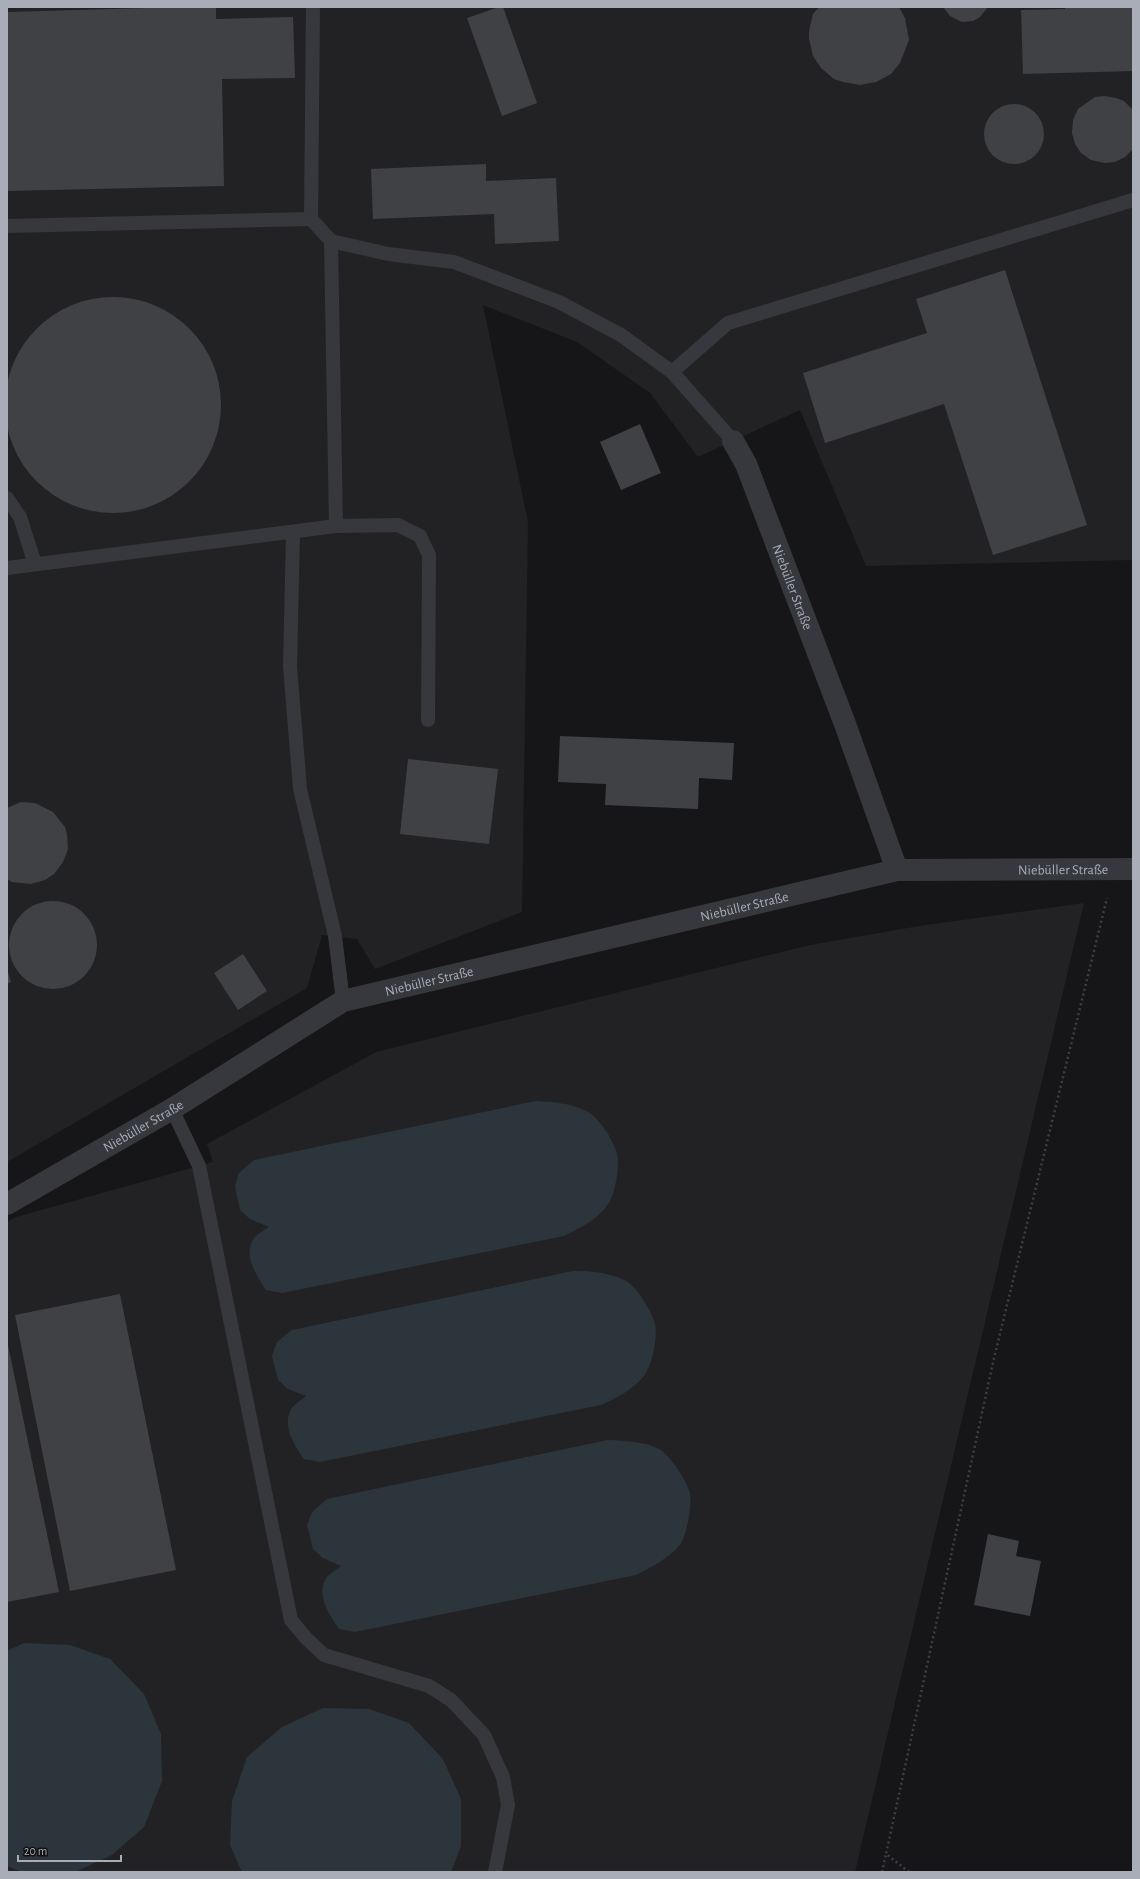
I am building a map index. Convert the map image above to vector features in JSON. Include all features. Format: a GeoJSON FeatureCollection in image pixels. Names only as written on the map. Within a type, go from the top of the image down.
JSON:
{"type":"FeatureCollection","features":[{"type":"Feature","properties":{"kind":"street","name":"Niebüller Straße"},"geometry":{"type":"LineString","coordinates":[[733,442],[746,464],[845,724],[897,870]]}},
{"type":"Feature","properties":{"kind":"street","name":"Niebüller Straße"},"geometry":{"type":"LineString","coordinates":[[7,1204],[172,1108],[343,1001],[897,870],[1124,869]]}},
{"type":"Feature","properties":{"kind":"lane"},"geometry":{"type":"LineString","coordinates":[[313,7],[311,219],[331,241],[388,254],[454,262],[551,300],[622,335],[672,372],[733,442]]}},
{"type":"Feature","properties":{"kind":"lane"},"geometry":{"type":"LineString","coordinates":[[672,372],[728,324],[1133,200]]}},
{"type":"Feature","properties":{"kind":"lane"},"geometry":{"type":"LineString","coordinates":[[7,226],[311,219]]}},
{"type":"Feature","properties":{"kind":"lane"},"geometry":{"type":"LineString","coordinates":[[331,241],[336,526]]}},
{"type":"Feature","properties":{"kind":"lane"},"geometry":{"type":"LineString","coordinates":[[7,498],[20,517],[35,564]]}},
{"type":"Feature","properties":{"kind":"lane"},"geometry":{"type":"LineString","coordinates":[[7,568],[336,526],[398,525],[420,536],[429,555],[428,720]]}},
{"type":"Feature","properties":{"kind":"lane"},"geometry":{"type":"LineString","coordinates":[[293,532],[290,666],[300,789],[335,936],[343,1001]]}},
{"type":"Feature","properties":{"kind":"lane"},"geometry":{"type":"LineString","coordinates":[[172,1108],[199,1166],[291,1620],[324,1655],[429,1686],[451,1700],[484,1735],[503,1777],[508,1804],[494,1872]]}},
{"type":"Feature","properties":{"kind":"path"},"geometry":{"type":"LineString","coordinates":[[882,1872],[994,1358],[1124,869]]}},
{"type":"Feature","properties":{"kind":"path"},"geometry":{"type":"LineString","coordinates":[[886,1854],[909,1872]]}},
{"type":"Feature","properties":{"kind":"shaded area"},"geometry":{"type":"Polygon","coordinates":[[[7,7],[1133,7],[1133,560],[866,566],[800,410],[698,457],[650,393],[577,342],[483,305],[528,522],[522,912],[375,969],[357,939],[322,935],[307,988],[7,1162],[7,7]]]}},
{"type":"Feature","properties":{"kind":"shaded area"},"geometry":{"type":"Polygon","coordinates":[[[1084,903],[855,1872],[7,1872],[7,1222],[16,1217],[213,1162],[207,1144],[376,1052],[810,945],[919,926],[1084,903]]]}},
{"type":"Feature","properties":{"kind":"shaded area"},"geometry":{"type":"Polygon","coordinates":[[[536,1101],[556,1102],[586,1111],[596,1118],[613,1143],[618,1160],[614,1189],[606,1207],[592,1220],[564,1236],[282,1293],[266,1290],[252,1265],[250,1251],[254,1238],[269,1227],[250,1219],[240,1210],[235,1186],[239,1173],[254,1160],[536,1101]]]}},
{"type":"Feature","properties":{"kind":"shaded area"},"geometry":{"type":"Polygon","coordinates":[[[573,1271],[599,1272],[624,1280],[634,1287],[653,1318],[656,1336],[650,1365],[644,1376],[624,1393],[601,1405],[320,1462],[304,1459],[300,1454],[290,1435],[288,1422],[291,1409],[306,1396],[288,1389],[278,1380],[272,1356],[277,1342],[292,1330],[573,1271]]]}},
{"type":"Feature","properties":{"kind":"shaded area"},"geometry":{"type":"Polygon","coordinates":[[[608,1440],[641,1443],[659,1449],[673,1462],[688,1488],[690,1493],[690,1513],[687,1528],[679,1546],[664,1559],[636,1575],[355,1632],[339,1629],[325,1605],[322,1591],[326,1578],[341,1566],[323,1558],[313,1549],[307,1525],[312,1512],[327,1499],[608,1440]]]}},
{"type":"Feature","properties":{"kind":"shaded area"},"geometry":{"type":"Polygon","coordinates":[[[24,1643],[70,1645],[110,1659],[144,1694],[161,1734],[162,1781],[144,1827],[112,1855],[75,1872],[22,1872],[7,1866],[7,1651],[24,1643]]]}},
{"type":"Feature","properties":{"kind":"shaded area"},"geometry":{"type":"Polygon","coordinates":[[[323,1708],[369,1709],[409,1723],[443,1759],[461,1799],[461,1846],[451,1872],[242,1872],[230,1845],[232,1801],[247,1757],[282,1727],[323,1708]]]}},
{"type":"Feature","properties":{"kind":"building"},"geometry":{"type":"Polygon","coordinates":[[[216,7],[216,19],[293,17],[295,78],[222,79],[224,186],[7,191],[7,12],[216,7]]]}},
{"type":"Feature","properties":{"kind":"building"},"geometry":{"type":"Polygon","coordinates":[[[503,7],[537,103],[502,116],[467,18],[503,7]]]}},
{"type":"Feature","properties":{"kind":"building"},"geometry":{"type":"Polygon","coordinates":[[[819,7],[899,7],[905,18],[909,40],[900,63],[891,74],[876,82],[860,85],[834,79],[821,68],[813,56],[809,39],[809,31],[813,14],[819,7]]]}},
{"type":"Feature","properties":{"kind":"building"},"geometry":{"type":"Polygon","coordinates":[[[943,7],[988,7],[980,17],[973,21],[962,22],[950,16],[943,7]]]}},
{"type":"Feature","properties":{"kind":"building"},"geometry":{"type":"Polygon","coordinates":[[[1065,7],[1133,7],[1133,71],[1023,74],[1021,10],[1065,9],[1065,7]]]}},
{"type":"Feature","properties":{"kind":"building"},"geometry":{"type":"Polygon","coordinates":[[[1104,96],[1124,101],[1133,110],[1133,149],[1125,157],[1115,162],[1105,163],[1091,160],[1081,153],[1075,144],[1072,133],[1073,120],[1078,109],[1095,97],[1104,96]]]}},
{"type":"Feature","properties":{"kind":"building"},"geometry":{"type":"Polygon","coordinates":[[[1014,104],[1031,109],[1039,117],[1044,134],[1039,151],[1031,159],[1014,164],[997,159],[989,151],[984,134],[989,117],[997,109],[1014,104]]]}},
{"type":"Feature","properties":{"kind":"building"},"geometry":{"type":"Polygon","coordinates":[[[486,164],[486,181],[556,178],[559,241],[495,244],[494,214],[373,219],[371,169],[486,164]]]}},
{"type":"Feature","properties":{"kind":"building"},"geometry":{"type":"Polygon","coordinates":[[[1005,270],[1087,525],[993,555],[944,404],[825,443],[803,373],[927,333],[916,299],[1005,270]]]}},
{"type":"Feature","properties":{"kind":"building"},"geometry":{"type":"Polygon","coordinates":[[[102,297],[124,297],[144,301],[154,305],[173,315],[190,328],[203,345],[213,364],[217,374],[221,394],[221,416],[217,436],[213,446],[203,465],[190,482],[173,495],[144,509],[124,513],[102,513],[82,509],[62,500],[44,489],[29,474],[18,456],[9,436],[5,416],[5,394],[9,374],[18,354],[29,336],[44,321],[62,310],[82,301],[102,297]]]}},
{"type":"Feature","properties":{"kind":"building"},"geometry":{"type":"Polygon","coordinates":[[[640,424],[661,473],[621,490],[600,442],[640,424]]]}},
{"type":"Feature","properties":{"kind":"building"},"geometry":{"type":"Polygon","coordinates":[[[560,736],[734,743],[732,780],[699,778],[698,809],[605,805],[606,784],[558,782],[560,736]]]}},
{"type":"Feature","properties":{"kind":"building"},"geometry":{"type":"Polygon","coordinates":[[[408,759],[498,769],[489,844],[400,834],[408,759]]]}},
{"type":"Feature","properties":{"kind":"building"},"geometry":{"type":"Polygon","coordinates":[[[21,802],[35,803],[53,812],[65,827],[67,835],[68,849],[63,862],[54,874],[45,880],[31,884],[12,882],[7,879],[7,808],[21,802]]]}},
{"type":"Feature","properties":{"kind":"building"},"geometry":{"type":"Polygon","coordinates":[[[53,901],[70,905],[84,914],[93,928],[97,945],[93,962],[84,976],[70,985],[53,989],[36,985],[22,976],[13,962],[9,945],[13,928],[22,914],[36,905],[53,901]]]}},
{"type":"Feature","properties":{"kind":"building"},"geometry":{"type":"Polygon","coordinates":[[[243,954],[267,991],[238,1010],[214,973],[243,954]]]}},
{"type":"Feature","properties":{"kind":"building"},"geometry":{"type":"Polygon","coordinates":[[[7,969],[11,982],[7,984],[7,969]]]}},
{"type":"Feature","properties":{"kind":"building"},"geometry":{"type":"Polygon","coordinates":[[[120,1294],[176,1570],[70,1591],[15,1315],[120,1294]]]}},
{"type":"Feature","properties":{"kind":"building"},"geometry":{"type":"Polygon","coordinates":[[[7,1340],[59,1592],[7,1602],[7,1340]]]}},
{"type":"Feature","properties":{"kind":"building"},"geometry":{"type":"Polygon","coordinates":[[[988,1534],[1019,1541],[1016,1556],[1041,1561],[1030,1616],[974,1605],[988,1534]]]}}]}
